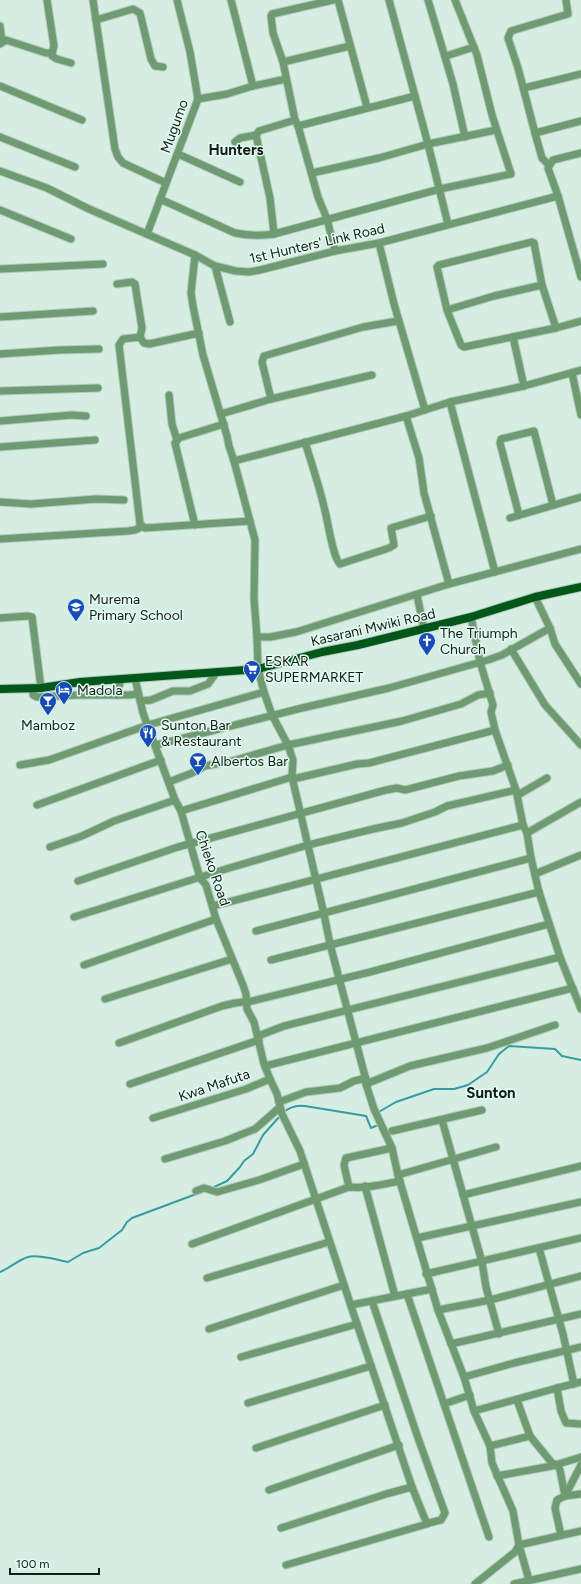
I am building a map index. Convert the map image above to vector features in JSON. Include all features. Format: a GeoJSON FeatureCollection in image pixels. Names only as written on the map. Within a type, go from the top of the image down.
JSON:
{"type":"FeatureCollection","features":[{"type":"Feature","properties":{"kind":"main road","name":"Kasarani Mwiki Road"},"geometry":{"type":"LineString","coordinates":[[0,689],[37,688],[80,682],[258,669],[424,629],[471,617],[535,597],[581,587]]}},
{"type":"Feature","properties":{"kind":"street"},"geometry":{"type":"LineString","coordinates":[[47,0],[54,46],[52,56],[71,63]]}},
{"type":"Feature","properties":{"kind":"street"},"geometry":{"type":"LineString","coordinates":[[93,0],[115,149],[118,157],[123,163],[166,184]]}},
{"type":"Feature","properties":{"kind":"street","name":"Mugumo"},"geometry":{"type":"LineString","coordinates":[[147,234],[198,99],[190,52],[178,0]]}},
{"type":"Feature","properties":{"kind":"street"},"geometry":{"type":"LineString","coordinates":[[231,0],[253,86]]}},
{"type":"Feature","properties":{"kind":"street"},"geometry":{"type":"LineString","coordinates":[[333,0],[272,14],[271,16],[297,123],[318,197],[327,219],[335,251]]}},
{"type":"Feature","properties":{"kind":"street"},"geometry":{"type":"LineString","coordinates":[[338,0],[367,107]]}},
{"type":"Feature","properties":{"kind":"street"},"geometry":{"type":"LineString","coordinates":[[389,0],[448,224]]}},
{"type":"Feature","properties":{"kind":"street"},"geometry":{"type":"LineString","coordinates":[[428,0],[446,56],[465,137]]}},
{"type":"Feature","properties":{"kind":"street"},"geometry":{"type":"LineString","coordinates":[[160,199],[235,233],[253,236],[274,234],[440,189],[511,174],[496,130],[474,47],[455,0]]}},
{"type":"Feature","properties":{"kind":"street"},"geometry":{"type":"LineString","coordinates":[[549,165],[542,158],[524,88],[508,38],[511,31],[568,14],[566,0]]}},
{"type":"Feature","properties":{"kind":"street"},"geometry":{"type":"LineString","coordinates":[[96,20],[133,9],[140,13],[155,66],[163,66]]}},
{"type":"Feature","properties":{"kind":"street"},"geometry":{"type":"LineString","coordinates":[[0,26],[1,43],[6,40],[46,54],[52,53]]}},
{"type":"Feature","properties":{"kind":"street"},"geometry":{"type":"LineString","coordinates":[[283,62],[350,46]]}},
{"type":"Feature","properties":{"kind":"street"},"geometry":{"type":"LineString","coordinates":[[446,56],[474,47]]}},
{"type":"Feature","properties":{"kind":"street"},"geometry":{"type":"LineString","coordinates":[[524,88],[581,74]]}},
{"type":"Feature","properties":{"kind":"street"},"geometry":{"type":"LineString","coordinates":[[198,99],[227,94],[253,86],[286,79]]}},
{"type":"Feature","properties":{"kind":"street"},"geometry":{"type":"LineString","coordinates":[[0,86],[82,120]]}},
{"type":"Feature","properties":{"kind":"street"},"geometry":{"type":"LineString","coordinates":[[235,142],[240,138],[256,135],[259,131],[415,96]]}},
{"type":"Feature","properties":{"kind":"street"},"geometry":{"type":"LineString","coordinates":[[535,133],[581,120]]}},
{"type":"Feature","properties":{"kind":"street"},"geometry":{"type":"LineString","coordinates":[[312,173],[379,158],[428,144],[496,130]]}},
{"type":"Feature","properties":{"kind":"street"},"geometry":{"type":"LineString","coordinates":[[256,135],[269,192],[274,234]]}},
{"type":"Feature","properties":{"kind":"street"},"geometry":{"type":"LineString","coordinates":[[0,137],[75,167]]}},
{"type":"Feature","properties":{"kind":"street"},"geometry":{"type":"LineString","coordinates":[[178,154],[240,182]]}},
{"type":"Feature","properties":{"kind":"street"},"geometry":{"type":"LineString","coordinates":[[581,154],[553,160],[548,168],[558,196],[581,277]]}},
{"type":"Feature","properties":{"kind":"street","name":"1st Hunters' Link Road"},"geometry":{"type":"LineString","coordinates":[[0,171],[47,188],[89,209],[195,255],[215,266],[236,271],[249,272],[272,268],[335,251],[379,243],[558,196]]}},
{"type":"Feature","properties":{"kind":"street"},"geometry":{"type":"LineString","coordinates":[[0,210],[71,239]]}},
{"type":"Feature","properties":{"kind":"street"},"geometry":{"type":"LineString","coordinates":[[556,328],[542,285],[534,243],[532,242],[439,265],[438,267],[447,310],[464,347],[556,328],[581,321]]}},
{"type":"Feature","properties":{"kind":"street"},"geometry":{"type":"LineString","coordinates":[[379,243],[398,321],[425,410]]}},
{"type":"Feature","properties":{"kind":"street"},"geometry":{"type":"LineString","coordinates":[[195,255],[191,293],[205,362],[224,424],[255,540],[254,599],[258,669],[272,715],[288,746],[292,760],[293,778],[300,813],[330,944],[374,1109],[392,1148],[426,1274],[438,1310],[464,1377],[474,1411],[490,1446],[492,1463],[513,1511],[529,1580]]}},
{"type":"Feature","properties":{"kind":"street"},"geometry":{"type":"LineString","coordinates":[[0,269],[103,264]]}},
{"type":"Feature","properties":{"kind":"street"},"geometry":{"type":"LineString","coordinates":[[215,266],[230,322]]}},
{"type":"Feature","properties":{"kind":"street"},"geometry":{"type":"LineString","coordinates":[[117,284],[132,282],[135,284],[142,328],[140,337],[144,344],[150,344],[199,332]]}},
{"type":"Feature","properties":{"kind":"street"},"geometry":{"type":"LineString","coordinates":[[447,310],[494,296],[542,285]]}},
{"type":"Feature","properties":{"kind":"street"},"geometry":{"type":"LineString","coordinates":[[0,317],[93,311]]}},
{"type":"Feature","properties":{"kind":"street"},"geometry":{"type":"LineString","coordinates":[[272,399],[262,362],[264,356],[363,327],[398,321]]}},
{"type":"Feature","properties":{"kind":"street"},"geometry":{"type":"LineString","coordinates":[[140,337],[123,339],[119,345],[140,524],[142,527]]}},
{"type":"Feature","properties":{"kind":"street"},"geometry":{"type":"LineString","coordinates":[[513,337],[524,386]]}},
{"type":"Feature","properties":{"kind":"street"},"geometry":{"type":"LineString","coordinates":[[0,354],[98,349]]}},
{"type":"Feature","properties":{"kind":"street"},"geometry":{"type":"LineString","coordinates":[[234,461],[406,416],[450,402],[524,386],[581,370]]}},
{"type":"Feature","properties":{"kind":"street"},"geometry":{"type":"LineString","coordinates":[[572,373],[581,415]]}},
{"type":"Feature","properties":{"kind":"street"},"geometry":{"type":"LineString","coordinates":[[221,414],[272,399],[372,375]]}},
{"type":"Feature","properties":{"kind":"street"},"geometry":{"type":"LineString","coordinates":[[0,391],[98,388]]}},
{"type":"Feature","properties":{"kind":"street"},"geometry":{"type":"LineString","coordinates":[[169,395],[172,424],[176,440],[175,443],[194,525]]}},
{"type":"Feature","properties":{"kind":"street"},"geometry":{"type":"LineString","coordinates":[[450,402],[495,572]]}},
{"type":"Feature","properties":{"kind":"street"},"geometry":{"type":"LineString","coordinates":[[0,421],[86,416]]}},
{"type":"Feature","properties":{"kind":"street"},"geometry":{"type":"LineString","coordinates":[[406,416],[419,458],[424,493],[450,584]]}},
{"type":"Feature","properties":{"kind":"street"},"geometry":{"type":"LineString","coordinates":[[176,440],[224,424]]}},
{"type":"Feature","properties":{"kind":"street"},"geometry":{"type":"LineString","coordinates":[[520,515],[500,443],[501,439],[534,431],[553,505]]}},
{"type":"Feature","properties":{"kind":"street"},"geometry":{"type":"LineString","coordinates":[[0,447],[95,440]]}},
{"type":"Feature","properties":{"kind":"street"},"geometry":{"type":"LineString","coordinates":[[305,442],[325,510],[337,561],[340,564],[389,548],[394,545],[391,528],[431,516]]}},
{"type":"Feature","properties":{"kind":"street"},"geometry":{"type":"LineString","coordinates":[[510,518],[581,497]]}},
{"type":"Feature","properties":{"kind":"street"},"geometry":{"type":"LineString","coordinates":[[0,502],[31,504],[96,499],[124,500]]}},
{"type":"Feature","properties":{"kind":"street"},"geometry":{"type":"LineString","coordinates":[[0,539],[128,531],[142,527],[250,521]]}},
{"type":"Feature","properties":{"kind":"street"},"geometry":{"type":"LineString","coordinates":[[257,637],[270,637],[296,632],[346,615],[450,584],[581,549]]}},
{"type":"Feature","properties":{"kind":"street"},"geometry":{"type":"LineString","coordinates":[[416,595],[424,629]]}},
{"type":"Feature","properties":{"kind":"street"},"geometry":{"type":"LineString","coordinates":[[535,597],[550,628],[555,644],[581,684]]}},
{"type":"Feature","properties":{"kind":"street"},"geometry":{"type":"LineString","coordinates":[[0,618],[32,617],[37,688],[34,697],[117,695],[151,700],[173,692],[190,691],[208,684],[218,672]]}},
{"type":"Feature","properties":{"kind":"street"},"geometry":{"type":"LineString","coordinates":[[471,617],[480,662],[493,705],[491,712],[495,730],[517,793],[539,892],[560,957],[581,1009]]}},
{"type":"Feature","properties":{"kind":"street"},"geometry":{"type":"LineString","coordinates":[[156,745],[272,715],[389,688],[480,662],[502,655],[550,628]]}},
{"type":"Feature","properties":{"kind":"street"},"geometry":{"type":"LineString","coordinates":[[511,649],[546,705],[581,745]]}},
{"type":"Feature","properties":{"kind":"street","name":"Chieko Road"},"geometry":{"type":"LineString","coordinates":[[135,678],[143,713],[180,811],[200,878],[206,886],[216,919],[246,994],[247,1009],[254,1022],[265,1066]]}},
{"type":"Feature","properties":{"kind":"street"},"geometry":{"type":"LineString","coordinates":[[117,695],[121,679]]}},
{"type":"Feature","properties":{"kind":"street"},"geometry":{"type":"LineString","coordinates":[[80,682],[84,695]]}},
{"type":"Feature","properties":{"kind":"street"},"geometry":{"type":"LineString","coordinates":[[68,684],[69,695]]}},
{"type":"Feature","properties":{"kind":"street"},"geometry":{"type":"LineString","coordinates":[[20,765],[49,760],[148,725],[264,692]]}},
{"type":"Feature","properties":{"kind":"street"},"geometry":{"type":"LineString","coordinates":[[169,782],[205,766],[402,721],[461,704],[478,695],[490,693]]}},
{"type":"Feature","properties":{"kind":"street"},"geometry":{"type":"LineString","coordinates":[[180,811],[293,778],[357,764],[369,763],[495,730]]}},
{"type":"Feature","properties":{"kind":"street"},"geometry":{"type":"LineString","coordinates":[[37,805],[161,760]]}},
{"type":"Feature","properties":{"kind":"street"},"geometry":{"type":"LineString","coordinates":[[78,881],[178,846],[190,844],[300,813],[386,790],[398,788],[406,790],[459,776],[494,771],[508,765]]}},
{"type":"Feature","properties":{"kind":"street"},"geometry":{"type":"LineString","coordinates":[[74,917],[308,845],[402,823],[435,812],[447,806],[517,793],[547,778]]}},
{"type":"Feature","properties":{"kind":"street"},"geometry":{"type":"LineString","coordinates":[[50,847],[82,836],[114,821],[175,800]]}},
{"type":"Feature","properties":{"kind":"street"},"geometry":{"type":"LineString","coordinates":[[527,833],[581,802]]}},
{"type":"Feature","properties":{"kind":"street"},"geometry":{"type":"LineString","coordinates":[[213,906],[523,825]]}},
{"type":"Feature","properties":{"kind":"street"},"geometry":{"type":"LineString","coordinates":[[535,874],[581,854]]}},
{"type":"Feature","properties":{"kind":"street"},"geometry":{"type":"LineString","coordinates":[[256,932],[531,858]]}},
{"type":"Feature","properties":{"kind":"street"},"geometry":{"type":"LineString","coordinates":[[271,960],[539,892]]}},
{"type":"Feature","properties":{"kind":"street"},"geometry":{"type":"LineString","coordinates":[[84,965],[216,919]]}},
{"type":"Feature","properties":{"kind":"street"},"geometry":{"type":"LineString","coordinates":[[119,1043],[222,1006],[252,1001],[339,978],[370,972],[549,924]]}},
{"type":"Feature","properties":{"kind":"street"},"geometry":{"type":"LineString","coordinates":[[130,1084],[258,1038],[284,1026],[560,957]]}},
{"type":"Feature","properties":{"kind":"street"},"geometry":{"type":"LineString","coordinates":[[105,999],[232,959]]}},
{"type":"Feature","properties":{"kind":"street"},"geometry":{"type":"LineString","coordinates":[[265,1066],[573,988]]}},
{"type":"Feature","properties":{"kind":"street"},"geometry":{"type":"LineString","coordinates":[[165,1159],[225,1141],[255,1129],[306,1092],[340,1088],[354,1081],[366,1081],[410,1066],[487,1048],[555,1025]]}},
{"type":"Feature","properties":{"kind":"street","name":"Kwa Mafuta"},"geometry":{"type":"LineString","coordinates":[[154,1118],[246,1089],[270,1079],[265,1066]]}},
{"type":"Feature","properties":{"kind":"street"},"geometry":{"type":"LineString","coordinates":[[270,1079],[277,1094],[281,1110],[300,1151],[329,1242],[412,1486],[427,1524],[286,1565]]}},
{"type":"Feature","properties":{"kind":"street"},"geometry":{"type":"LineString","coordinates":[[392,1131],[482,1110]]}},
{"type":"Feature","properties":{"kind":"street"},"geometry":{"type":"LineString","coordinates":[[442,1120],[452,1160],[482,1262],[499,1334]]}},
{"type":"Feature","properties":{"kind":"street"},"geometry":{"type":"LineString","coordinates":[[192,1244],[349,1187],[365,1186],[399,1178],[496,1147]]}},
{"type":"Feature","properties":{"kind":"street"},"geometry":{"type":"LineString","coordinates":[[349,1187],[344,1165],[346,1158],[392,1148]]}},
{"type":"Feature","properties":{"kind":"street"},"geometry":{"type":"LineString","coordinates":[[196,1191],[204,1188],[217,1192],[259,1180],[304,1164]]}},
{"type":"Feature","properties":{"kind":"street"},"geometry":{"type":"LineString","coordinates":[[463,1195],[581,1166]]}},
{"type":"Feature","properties":{"kind":"street"},"geometry":{"type":"LineString","coordinates":[[365,1186],[395,1296]]}},
{"type":"Feature","properties":{"kind":"street"},"geometry":{"type":"LineString","coordinates":[[417,1238],[581,1202]]}},
{"type":"Feature","properties":{"kind":"street"},"geometry":{"type":"LineString","coordinates":[[426,1274],[581,1238]]}},
{"type":"Feature","properties":{"kind":"street"},"geometry":{"type":"LineString","coordinates":[[207,1278],[329,1242]]}},
{"type":"Feature","properties":{"kind":"street"},"geometry":{"type":"LineString","coordinates":[[474,1411],[577,1383],[566,1352],[539,1248]]}},
{"type":"Feature","properties":{"kind":"street"},"geometry":{"type":"LineString","coordinates":[[438,1310],[490,1300],[581,1276]]}},
{"type":"Feature","properties":{"kind":"street"},"geometry":{"type":"LineString","coordinates":[[209,1330],[344,1285]]}},
{"type":"Feature","properties":{"kind":"street"},"geometry":{"type":"LineString","coordinates":[[351,1305],[432,1289]]}},
{"type":"Feature","properties":{"kind":"street"},"geometry":{"type":"LineString","coordinates":[[407,1294],[489,1537]]}},
{"type":"Feature","properties":{"kind":"street"},"geometry":{"type":"LineString","coordinates":[[372,1301],[419,1442],[445,1514],[441,1520],[429,1523]]}},
{"type":"Feature","properties":{"kind":"street"},"geometry":{"type":"LineString","coordinates":[[451,1344],[581,1314]]}},
{"type":"Feature","properties":{"kind":"street"},"geometry":{"type":"LineString","coordinates":[[242,1357],[357,1324]]}},
{"type":"Feature","properties":{"kind":"street"},"geometry":{"type":"LineString","coordinates":[[464,1377],[581,1347]]}},
{"type":"Feature","properties":{"kind":"street"},"geometry":{"type":"LineString","coordinates":[[248,1403],[372,1366]]}},
{"type":"Feature","properties":{"kind":"street"},"geometry":{"type":"LineString","coordinates":[[557,1388],[561,1411],[566,1423],[581,1424]]}},
{"type":"Feature","properties":{"kind":"street"},"geometry":{"type":"LineString","coordinates":[[444,1404],[470,1395]]}},
{"type":"Feature","properties":{"kind":"street"},"geometry":{"type":"LineString","coordinates":[[517,1400],[530,1436],[552,1463],[556,1464],[562,1475],[565,1496]]}},
{"type":"Feature","properties":{"kind":"street"},"geometry":{"type":"LineString","coordinates":[[256,1448],[385,1405]]}},
{"type":"Feature","properties":{"kind":"street"},"geometry":{"type":"LineString","coordinates":[[490,1446],[530,1436]]}},
{"type":"Feature","properties":{"kind":"street"},"geometry":{"type":"LineString","coordinates":[[269,1490],[399,1445]]}},
{"type":"Feature","properties":{"kind":"street"},"geometry":{"type":"LineString","coordinates":[[497,1476],[556,1464],[581,1456]]}},
{"type":"Feature","properties":{"kind":"street"},"geometry":{"type":"LineString","coordinates":[[565,1496],[581,1465]]}},
{"type":"Feature","properties":{"kind":"street"},"geometry":{"type":"LineString","coordinates":[[281,1528],[412,1486]]}},
{"type":"Feature","properties":{"kind":"street"},"geometry":{"type":"LineString","coordinates":[[561,1535],[555,1508],[557,1500],[565,1496],[581,1494]]}},
{"type":"Feature","properties":{"kind":"street"},"geometry":{"type":"LineString","coordinates":[[475,1584],[516,1552],[520,1545],[581,1531]]}},
{"type":"Feature","properties":{"kind":"street"},"geometry":{"type":"LineString","coordinates":[[514,1584],[581,1570]]}},
{"type":"Feature","properties":{"kind":"waterway"},"geometry":{"type":"LineString","coordinates":[[377,1113],[396,1102],[434,1089],[454,1089],[468,1085],[487,1072],[499,1054],[509,1046],[555,1049],[562,1056],[581,1060]]}},
{"type":"Feature","properties":{"kind":"waterway"},"geometry":{"type":"LineString","coordinates":[[283,1113],[293,1107],[305,1106],[366,1116],[371,1128],[378,1124]]}},
{"type":"Feature","properties":{"kind":"waterway"},"geometry":{"type":"LineString","coordinates":[[212,1188],[227,1181],[244,1161],[253,1154],[263,1135],[280,1116]]}},
{"type":"Feature","properties":{"kind":"waterway"},"geometry":{"type":"LineString","coordinates":[[0,1272],[21,1260],[32,1256],[68,1262],[83,1253],[99,1248],[122,1230],[127,1222],[132,1218],[199,1193]]}},
{"type":"Feature","properties":{"kind":"place","name":"Murema Primary School"},"geometry":{"type":"Point","coordinates":[76,622]}},
{"type":"Feature","properties":{"kind":"place","name":"The Triumph Church"},"geometry":{"type":"Point","coordinates":[427,656]}},
{"type":"Feature","properties":{"kind":"place","name":"ESKAR SUPERMARKET"},"geometry":{"type":"Point","coordinates":[252,684]}},
{"type":"Feature","properties":{"kind":"place","name":"Madola"},"geometry":{"type":"Point","coordinates":[64,705]}},
{"type":"Feature","properties":{"kind":"place","name":"Mamboz"},"geometry":{"type":"Point","coordinates":[48,716]}},
{"type":"Feature","properties":{"kind":"place","name":"Sunton Bar & Restaurant"},"geometry":{"type":"Point","coordinates":[148,748]}},
{"type":"Feature","properties":{"kind":"place","name":"Albertos Bar"},"geometry":{"type":"Point","coordinates":[198,776]}},
{"type":"Feature","properties":{"kind":"district","name":"Hunters"},"geometry":{"type":"Point","coordinates":[236,150]}},
{"type":"Feature","properties":{"kind":"district","name":"Sunton"},"geometry":{"type":"Point","coordinates":[491,1093]}}]}
